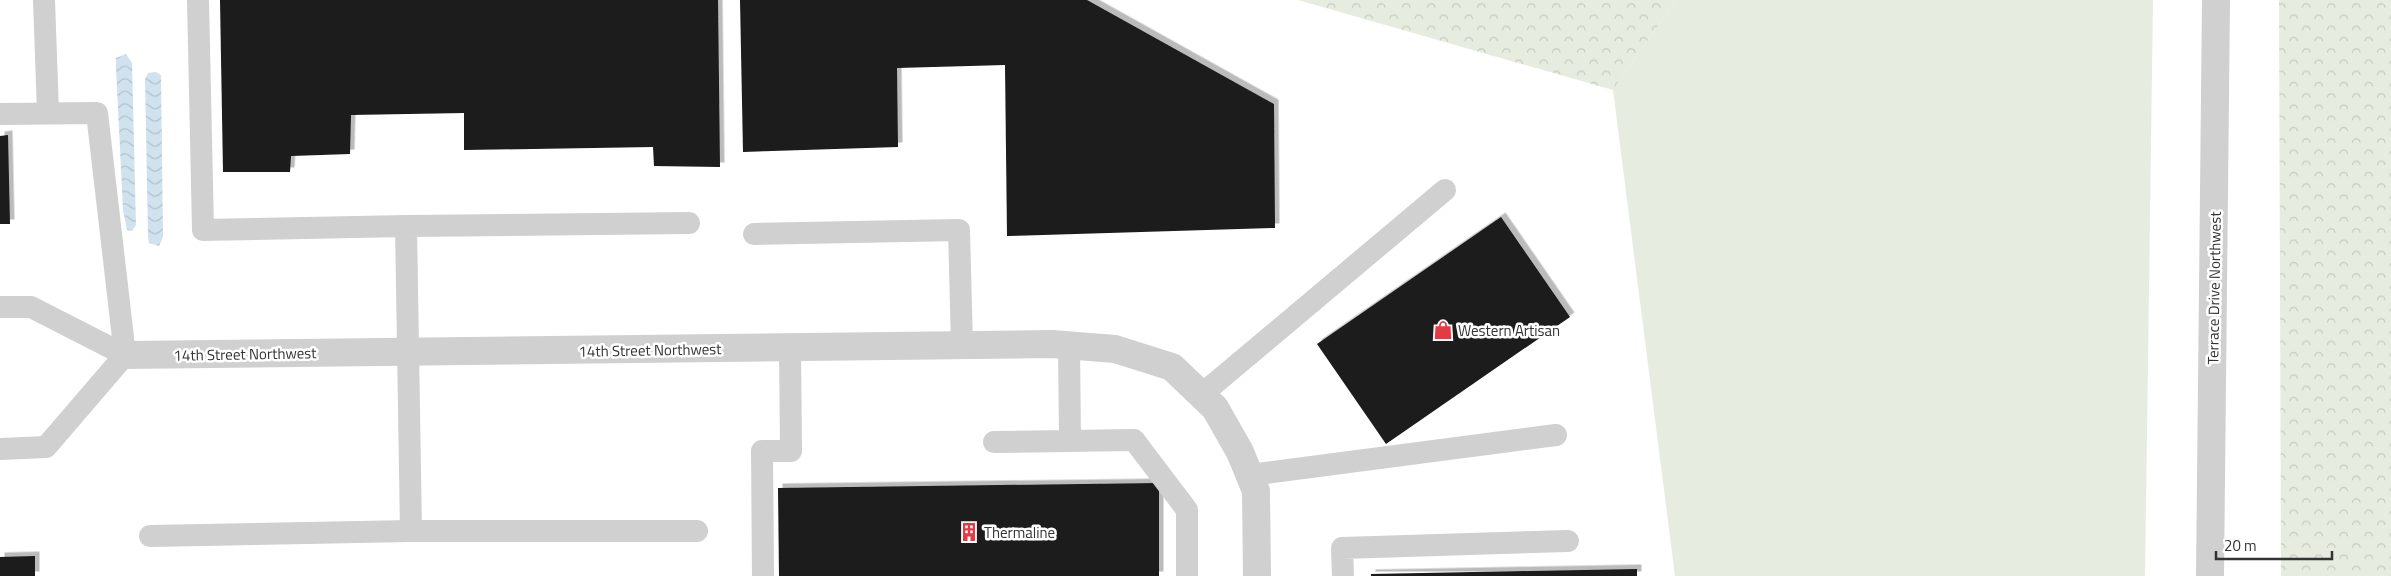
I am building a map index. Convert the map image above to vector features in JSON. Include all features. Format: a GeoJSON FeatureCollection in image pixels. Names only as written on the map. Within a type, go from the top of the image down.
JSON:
{"type":"FeatureCollection","features":[{"type":"Feature","properties":{"kind":"street","name":"Terrace Drive Northwest"},"geometry":{"type":"LineString","coordinates":[[2210,576],[2216,0]]}},
{"type":"Feature","properties":{"kind":"street","name":"14th Street Northwest"},"geometry":{"type":"LineString","coordinates":[[125,355],[1069,345],[1115,349],[1172,367],[1201,395]]}},
{"type":"Feature","properties":{"kind":"street"},"geometry":{"type":"LineString","coordinates":[[1201,395],[1216,408],[1240,452],[1256,491],[1257,576]]}},
{"type":"Feature","properties":{"kind":"lane"},"geometry":{"type":"LineString","coordinates":[[44,0],[48,113]]}},
{"type":"Feature","properties":{"kind":"lane"},"geometry":{"type":"LineString","coordinates":[[198,0],[203,230],[689,223]]}},
{"type":"Feature","properties":{"kind":"lane"},"geometry":{"type":"LineString","coordinates":[[0,114],[97,113],[125,355],[46,447],[0,449]]}},
{"type":"Feature","properties":{"kind":"lane"},"geometry":{"type":"LineString","coordinates":[[1201,395],[1445,190]]}},
{"type":"Feature","properties":{"kind":"lane"},"geometry":{"type":"LineString","coordinates":[[406,226],[411,531]]}},
{"type":"Feature","properties":{"kind":"lane"},"geometry":{"type":"LineString","coordinates":[[754,234],[959,230],[962,345]]}},
{"type":"Feature","properties":{"kind":"lane"},"geometry":{"type":"LineString","coordinates":[[0,307],[31,307],[125,355]]}},
{"type":"Feature","properties":{"kind":"lane"},"geometry":{"type":"LineString","coordinates":[[1069,345],[1070,440]]}},
{"type":"Feature","properties":{"kind":"lane"},"geometry":{"type":"LineString","coordinates":[[763,576],[762,451],[792,451],[790,348]]}},
{"type":"Feature","properties":{"kind":"lane"},"geometry":{"type":"LineString","coordinates":[[1250,475],[1556,434]]}},
{"type":"Feature","properties":{"kind":"lane"},"geometry":{"type":"LineString","coordinates":[[994,442],[1134,440],[1187,510],[1187,576]]}},
{"type":"Feature","properties":{"kind":"lane"},"geometry":{"type":"LineString","coordinates":[[150,536],[411,531],[697,531]]}},
{"type":"Feature","properties":{"kind":"lane"},"geometry":{"type":"LineString","coordinates":[[1343,576],[1342,548],[1568,541]]}},
{"type":"Feature","properties":{"kind":"green space"},"geometry":{"type":"Polygon","coordinates":[[[1298,0],[1676,0],[1613,90],[1298,0]]]}},
{"type":"Feature","properties":{"kind":"green space"},"geometry":{"type":"Polygon","coordinates":[[[1676,0],[2153,0],[2145,576],[1675,576],[1613,90],[1676,0]]]}},
{"type":"Feature","properties":{"kind":"green space"},"geometry":{"type":"Polygon","coordinates":[[[2279,0],[2391,0],[2391,576],[2281,576],[2279,0]]]}},
{"type":"Feature","properties":{"kind":"water"},"geometry":{"type":"Polygon","coordinates":[[[126,54],[132,63],[136,225],[132,231],[127,230],[123,210],[116,68],[116,58],[126,54]]]}},
{"type":"Feature","properties":{"kind":"water"},"geometry":{"type":"Polygon","coordinates":[[[156,72],[161,75],[163,237],[159,246],[149,243],[148,236],[145,79],[148,73],[156,72]]]}},
{"type":"Feature","properties":{"kind":"building"},"geometry":{"type":"Polygon","coordinates":[[[220,0],[718,0],[720,167],[654,166],[653,147],[464,150],[464,113],[351,115],[350,154],[291,156],[290,172],[223,172],[220,0]]]}},
{"type":"Feature","properties":{"kind":"building"},"geometry":{"type":"Polygon","coordinates":[[[740,0],[1087,0],[1274,104],[1275,228],[1007,236],[1005,65],[897,68],[898,147],[743,152],[740,0]]]}},
{"type":"Feature","properties":{"kind":"building"},"geometry":{"type":"Polygon","coordinates":[[[8,135],[10,224],[0,224],[0,136],[8,135]]]}},
{"type":"Feature","properties":{"kind":"building","name":"Western Artisan"},"geometry":{"type":"Polygon","coordinates":[[[1501,217],[1570,317],[1386,444],[1317,344],[1501,217]]]}},
{"type":"Feature","properties":{"kind":"building","name":"Thermaline"},"geometry":{"type":"Polygon","coordinates":[[[1159,483],[1159,576],[779,576],[778,488],[1159,483]]]}},
{"type":"Feature","properties":{"kind":"building"},"geometry":{"type":"Polygon","coordinates":[[[35,556],[35,576],[0,576],[0,557],[35,556]]]}},
{"type":"Feature","properties":{"kind":"building"},"geometry":{"type":"Polygon","coordinates":[[[1637,569],[1637,576],[1371,576],[1371,574],[1637,569]]]}},
{"type":"Feature","properties":{"kind":"place","name":"Western Artisan"},"geometry":{"type":"Point","coordinates":[1443,330]}},
{"type":"Feature","properties":{"kind":"place","name":"Thermaline"},"geometry":{"type":"Point","coordinates":[969,532]}}]}
